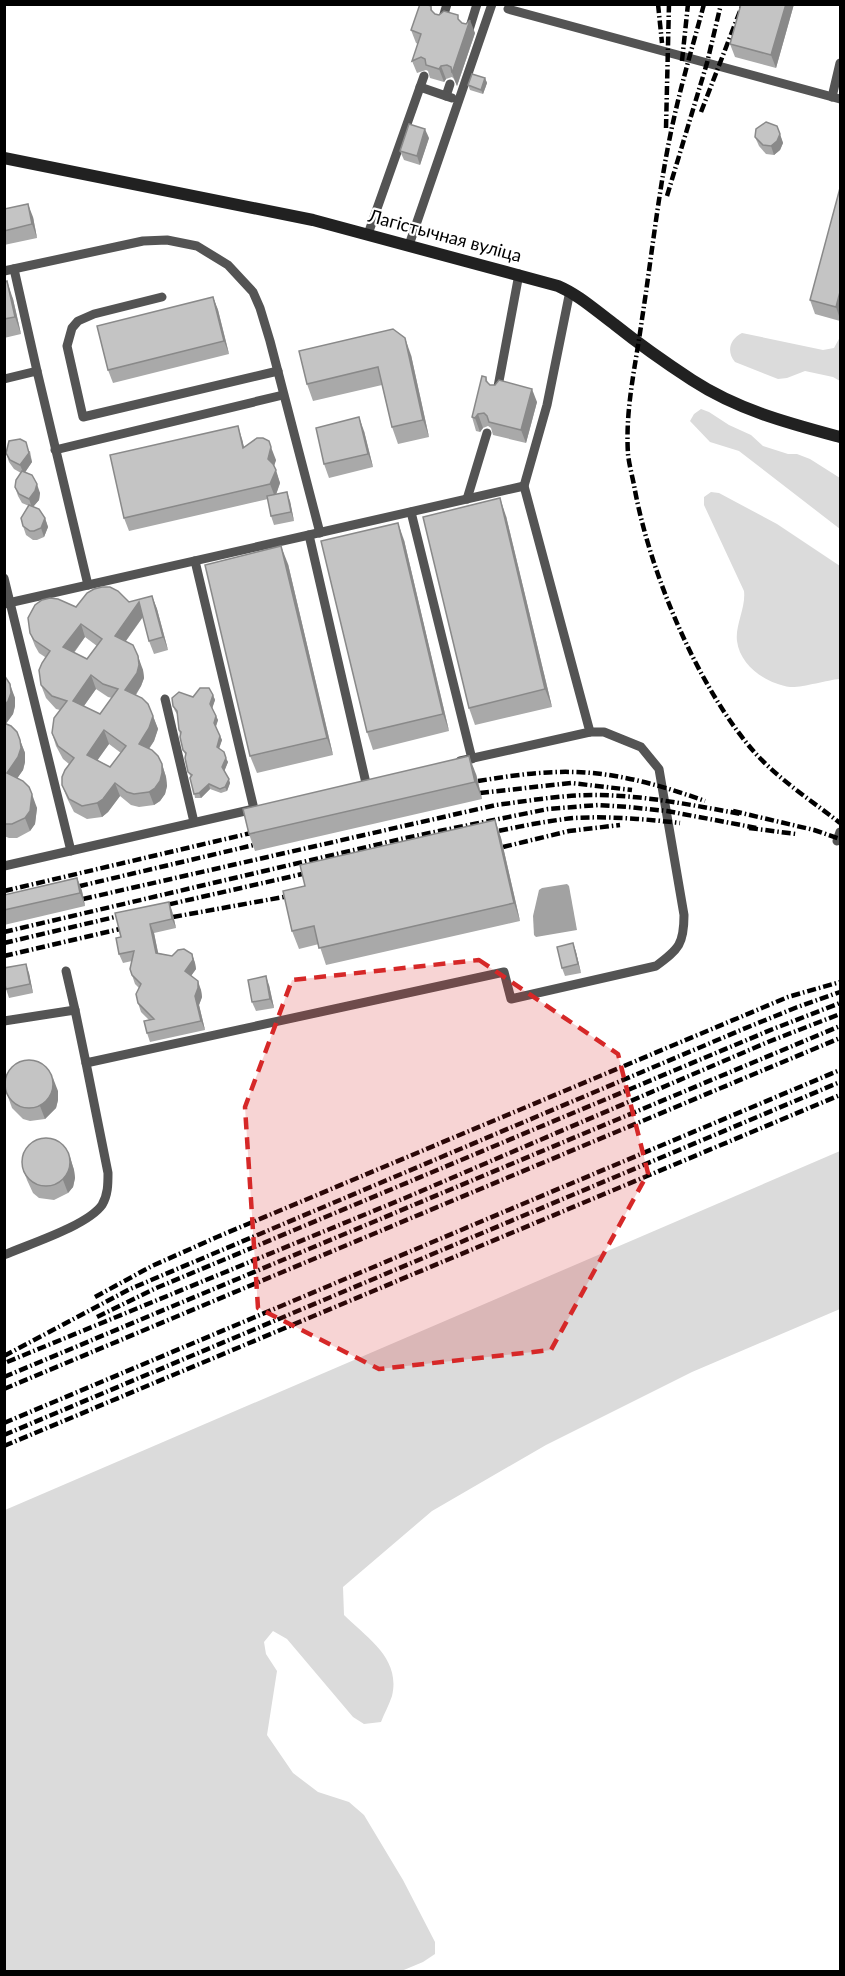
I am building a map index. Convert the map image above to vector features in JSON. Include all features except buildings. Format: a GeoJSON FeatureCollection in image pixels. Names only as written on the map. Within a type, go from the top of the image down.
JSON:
{"type":"FeatureCollection","features":[{"type":"Feature","properties":{"kind":"street","name":"Лагістычная вуліца"},"geometry":{"type":"LineString","coordinates":[[4,158],[302,218],[519,274],[570,291],[684,374],[731,402],[773,419],[840,437]]}},
{"type":"Feature","properties":{"kind":"lane"},"geometry":{"type":"LineString","coordinates":[[442,21],[447,4]]}},
{"type":"Feature","properties":{"kind":"lane"},"geometry":{"type":"LineString","coordinates":[[469,30],[477,4]]}},
{"type":"Feature","properties":{"kind":"lane"},"geometry":{"type":"LineString","coordinates":[[409,245],[492,4],[836,98],[840,63]]}},
{"type":"Feature","properties":{"kind":"lane"},"geometry":{"type":"LineString","coordinates":[[368,234],[424,76]]}},
{"type":"Feature","properties":{"kind":"lane"},"geometry":{"type":"LineString","coordinates":[[446,96],[450,84]]}},
{"type":"Feature","properties":{"kind":"lane"},"geometry":{"type":"LineString","coordinates":[[420,87],[459,100]]}},
{"type":"Feature","properties":{"kind":"lane"},"geometry":{"type":"LineString","coordinates":[[88,585],[37,371],[9,270],[143,241],[167,240],[197,246],[228,265],[253,292],[270,341],[320,533]]}},
{"type":"Feature","properties":{"kind":"lane"},"geometry":{"type":"LineString","coordinates":[[497,392],[519,274]]}},
{"type":"Feature","properties":{"kind":"lane"},"geometry":{"type":"LineString","coordinates":[[570,291],[547,405],[524,486],[590,732]]}},
{"type":"Feature","properties":{"kind":"lane"},"geometry":{"type":"LineString","coordinates":[[162,297],[94,314],[78,321],[72,328],[68,337],[68,346],[83,417],[278,371]]}},
{"type":"Feature","properties":{"kind":"lane"},"geometry":{"type":"LineString","coordinates":[[4,379],[37,371]]}},
{"type":"Feature","properties":{"kind":"lane"},"geometry":{"type":"LineString","coordinates":[[56,450],[283,395]]}},
{"type":"Feature","properties":{"kind":"lane"},"geometry":{"type":"LineString","coordinates":[[467,499],[487,433]]}},
{"type":"Feature","properties":{"kind":"lane"},"geometry":{"type":"LineString","coordinates":[[7,604],[524,486]]}},
{"type":"Feature","properties":{"kind":"lane"},"geometry":{"type":"LineString","coordinates":[[411,512],[472,759]]}},
{"type":"Feature","properties":{"kind":"lane"},"geometry":{"type":"LineString","coordinates":[[309,535],[366,783]]}},
{"type":"Feature","properties":{"kind":"lane"},"geometry":{"type":"LineString","coordinates":[[195,561],[254,809]]}},
{"type":"Feature","properties":{"kind":"lane"},"geometry":{"type":"LineString","coordinates":[[4,578],[7,604],[71,850]]}},
{"type":"Feature","properties":{"kind":"lane"},"geometry":{"type":"LineString","coordinates":[[165,699],[194,822]]}},
{"type":"Feature","properties":{"kind":"lane"},"geometry":{"type":"LineString","coordinates":[[86,1063],[504,972],[511,999],[656,966],[678,946],[684,935],[684,915],[658,769],[641,747],[604,732],[590,732],[451,764]]}},
{"type":"Feature","properties":{"kind":"lane"},"geometry":{"type":"LineString","coordinates":[[355,786],[376,781]]}},
{"type":"Feature","properties":{"kind":"lane"},"geometry":{"type":"LineString","coordinates":[[4,866],[265,806]]}},
{"type":"Feature","properties":{"kind":"lane"},"geometry":{"type":"LineString","coordinates":[[4,1255],[84,1221],[101,1205],[108,1189],[108,1173],[66,970]]}},
{"type":"Feature","properties":{"kind":"lane"},"geometry":{"type":"LineString","coordinates":[[4,1022],[75,1010]]}},
{"type":"Feature","properties":{"kind":"highlighted area"},"geometry":{"type":"Polygon","coordinates":[[[479,960],[618,1054],[648,1173],[551,1350],[379,1369],[258,1308],[245,1107],[292,980],[479,960]]]}},
{"type":"Feature","properties":{"kind":"shaded area"},"geometry":{"type":"Polygon","coordinates":[[[742,333],[823,350],[834,348],[840,337],[840,381],[833,377],[805,371],[778,379],[735,362],[730,350],[732,342],[742,333]]]}},
{"type":"Feature","properties":{"kind":"shaded area"},"geometry":{"type":"Polygon","coordinates":[[[701,409],[751,435],[763,446],[810,459],[840,478],[840,529],[739,451],[710,442],[690,421],[701,409]]]}},
{"type":"Feature","properties":{"kind":"shaded area"},"geometry":{"type":"Polygon","coordinates":[[[711,492],[719,493],[777,524],[840,566],[840,679],[790,687],[764,678],[743,658],[739,650],[737,635],[744,591],[704,505],[704,497],[711,492]]]}},
{"type":"Feature","properties":{"kind":"shaded area"},"geometry":{"type":"Polygon","coordinates":[[[567,884],[577,930],[536,937],[533,916],[539,890],[567,884]]]}},
{"type":"Feature","properties":{"kind":"shaded area"},"geometry":{"type":"Polygon","coordinates":[[[840,1151],[840,1309],[692,1372],[546,1445],[432,1511],[343,1587],[344,1615],[380,1650],[392,1671],[392,1696],[381,1722],[364,1724],[353,1717],[287,1639],[273,1631],[264,1642],[266,1654],[277,1671],[267,1735],[293,1773],[318,1792],[349,1802],[364,1815],[403,1880],[435,1942],[435,1954],[399,1972],[5,1971],[5,1510],[840,1151]]]}},
{"type":"Feature","properties":{"kind":"railway"},"geometry":{"type":"LineString","coordinates":[[658,4],[662,43]]}},
{"type":"Feature","properties":{"kind":"railway"},"geometry":{"type":"LineString","coordinates":[[666,128],[669,4]]}},
{"type":"Feature","properties":{"kind":"railway"},"geometry":{"type":"LineString","coordinates":[[682,61],[688,4]]}},
{"type":"Feature","properties":{"kind":"railway"},"geometry":{"type":"LineString","coordinates":[[704,4],[677,105],[661,185],[630,403],[627,437],[629,462],[641,519],[664,591],[696,663],[715,697],[756,754],[786,782],[840,823]]}},
{"type":"Feature","properties":{"kind":"railway"},"geometry":{"type":"LineString","coordinates":[[667,196],[707,63],[721,4]]}},
{"type":"Feature","properties":{"kind":"railway"},"geometry":{"type":"LineString","coordinates":[[701,112],[742,6]]}},
{"type":"Feature","properties":{"kind":"railway"},"geometry":{"type":"LineString","coordinates":[[478,781],[538,773],[591,773],[641,781],[705,801]]}},
{"type":"Feature","properties":{"kind":"railway"},"geometry":{"type":"LineString","coordinates":[[480,793],[571,783],[632,790]]}},
{"type":"Feature","properties":{"kind":"railway"},"geometry":{"type":"LineString","coordinates":[[83,899],[496,805],[545,798],[593,795],[630,797],[741,814]]}},
{"type":"Feature","properties":{"kind":"railway"},"geometry":{"type":"LineString","coordinates":[[4,932],[405,838],[548,809],[598,805],[629,807],[667,811],[757,828]]}},
{"type":"Feature","properties":{"kind":"railway"},"geometry":{"type":"LineString","coordinates":[[733,811],[814,830],[840,839]]}},
{"type":"Feature","properties":{"kind":"railway"},"geometry":{"type":"LineString","coordinates":[[483,834],[574,818],[627,818],[680,823]]}},
{"type":"Feature","properties":{"kind":"railway"},"geometry":{"type":"LineString","coordinates":[[503,847],[569,831],[620,825]]}},
{"type":"Feature","properties":{"kind":"railway"},"geometry":{"type":"LineString","coordinates":[[749,828],[796,834]]}},
{"type":"Feature","properties":{"kind":"railway"},"geometry":{"type":"LineString","coordinates":[[4,891],[251,833]]}},
{"type":"Feature","properties":{"kind":"railway"},"geometry":{"type":"LineString","coordinates":[[63,890],[254,845]]}},
{"type":"Feature","properties":{"kind":"railway"},"geometry":{"type":"LineString","coordinates":[[153,908],[320,870]]}},
{"type":"Feature","properties":{"kind":"railway"},"geometry":{"type":"LineString","coordinates":[[173,917],[300,894]]}},
{"type":"Feature","properties":{"kind":"railway"},"geometry":{"type":"LineString","coordinates":[[4,943],[132,913]]}},
{"type":"Feature","properties":{"kind":"railway"},"geometry":{"type":"LineString","coordinates":[[4,956],[120,929]]}},
{"type":"Feature","properties":{"kind":"railway"},"geometry":{"type":"LineString","coordinates":[[95,1297],[152,1266],[217,1237],[788,997],[840,982]]}},
{"type":"Feature","properties":{"kind":"railway"},"geometry":{"type":"LineString","coordinates":[[4,1356],[130,1289],[741,1030],[840,992]]}},
{"type":"Feature","properties":{"kind":"railway"},"geometry":{"type":"LineString","coordinates":[[97,1317],[154,1289],[840,1003]]}},
{"type":"Feature","properties":{"kind":"railway"},"geometry":{"type":"LineString","coordinates":[[7,1362],[405,1198],[768,1042],[840,1014]]}},
{"type":"Feature","properties":{"kind":"railway"},"geometry":{"type":"LineString","coordinates":[[4,1377],[840,1026]]}},
{"type":"Feature","properties":{"kind":"railway"},"geometry":{"type":"LineString","coordinates":[[4,1389],[840,1038]]}},
{"type":"Feature","properties":{"kind":"railway"},"geometry":{"type":"LineString","coordinates":[[4,1423],[840,1070]]}},
{"type":"Feature","properties":{"kind":"railway"},"geometry":{"type":"LineString","coordinates":[[4,1435],[840,1082]]}},
{"type":"Feature","properties":{"kind":"railway"},"geometry":{"type":"LineString","coordinates":[[4,1446],[840,1095]]}}]}
